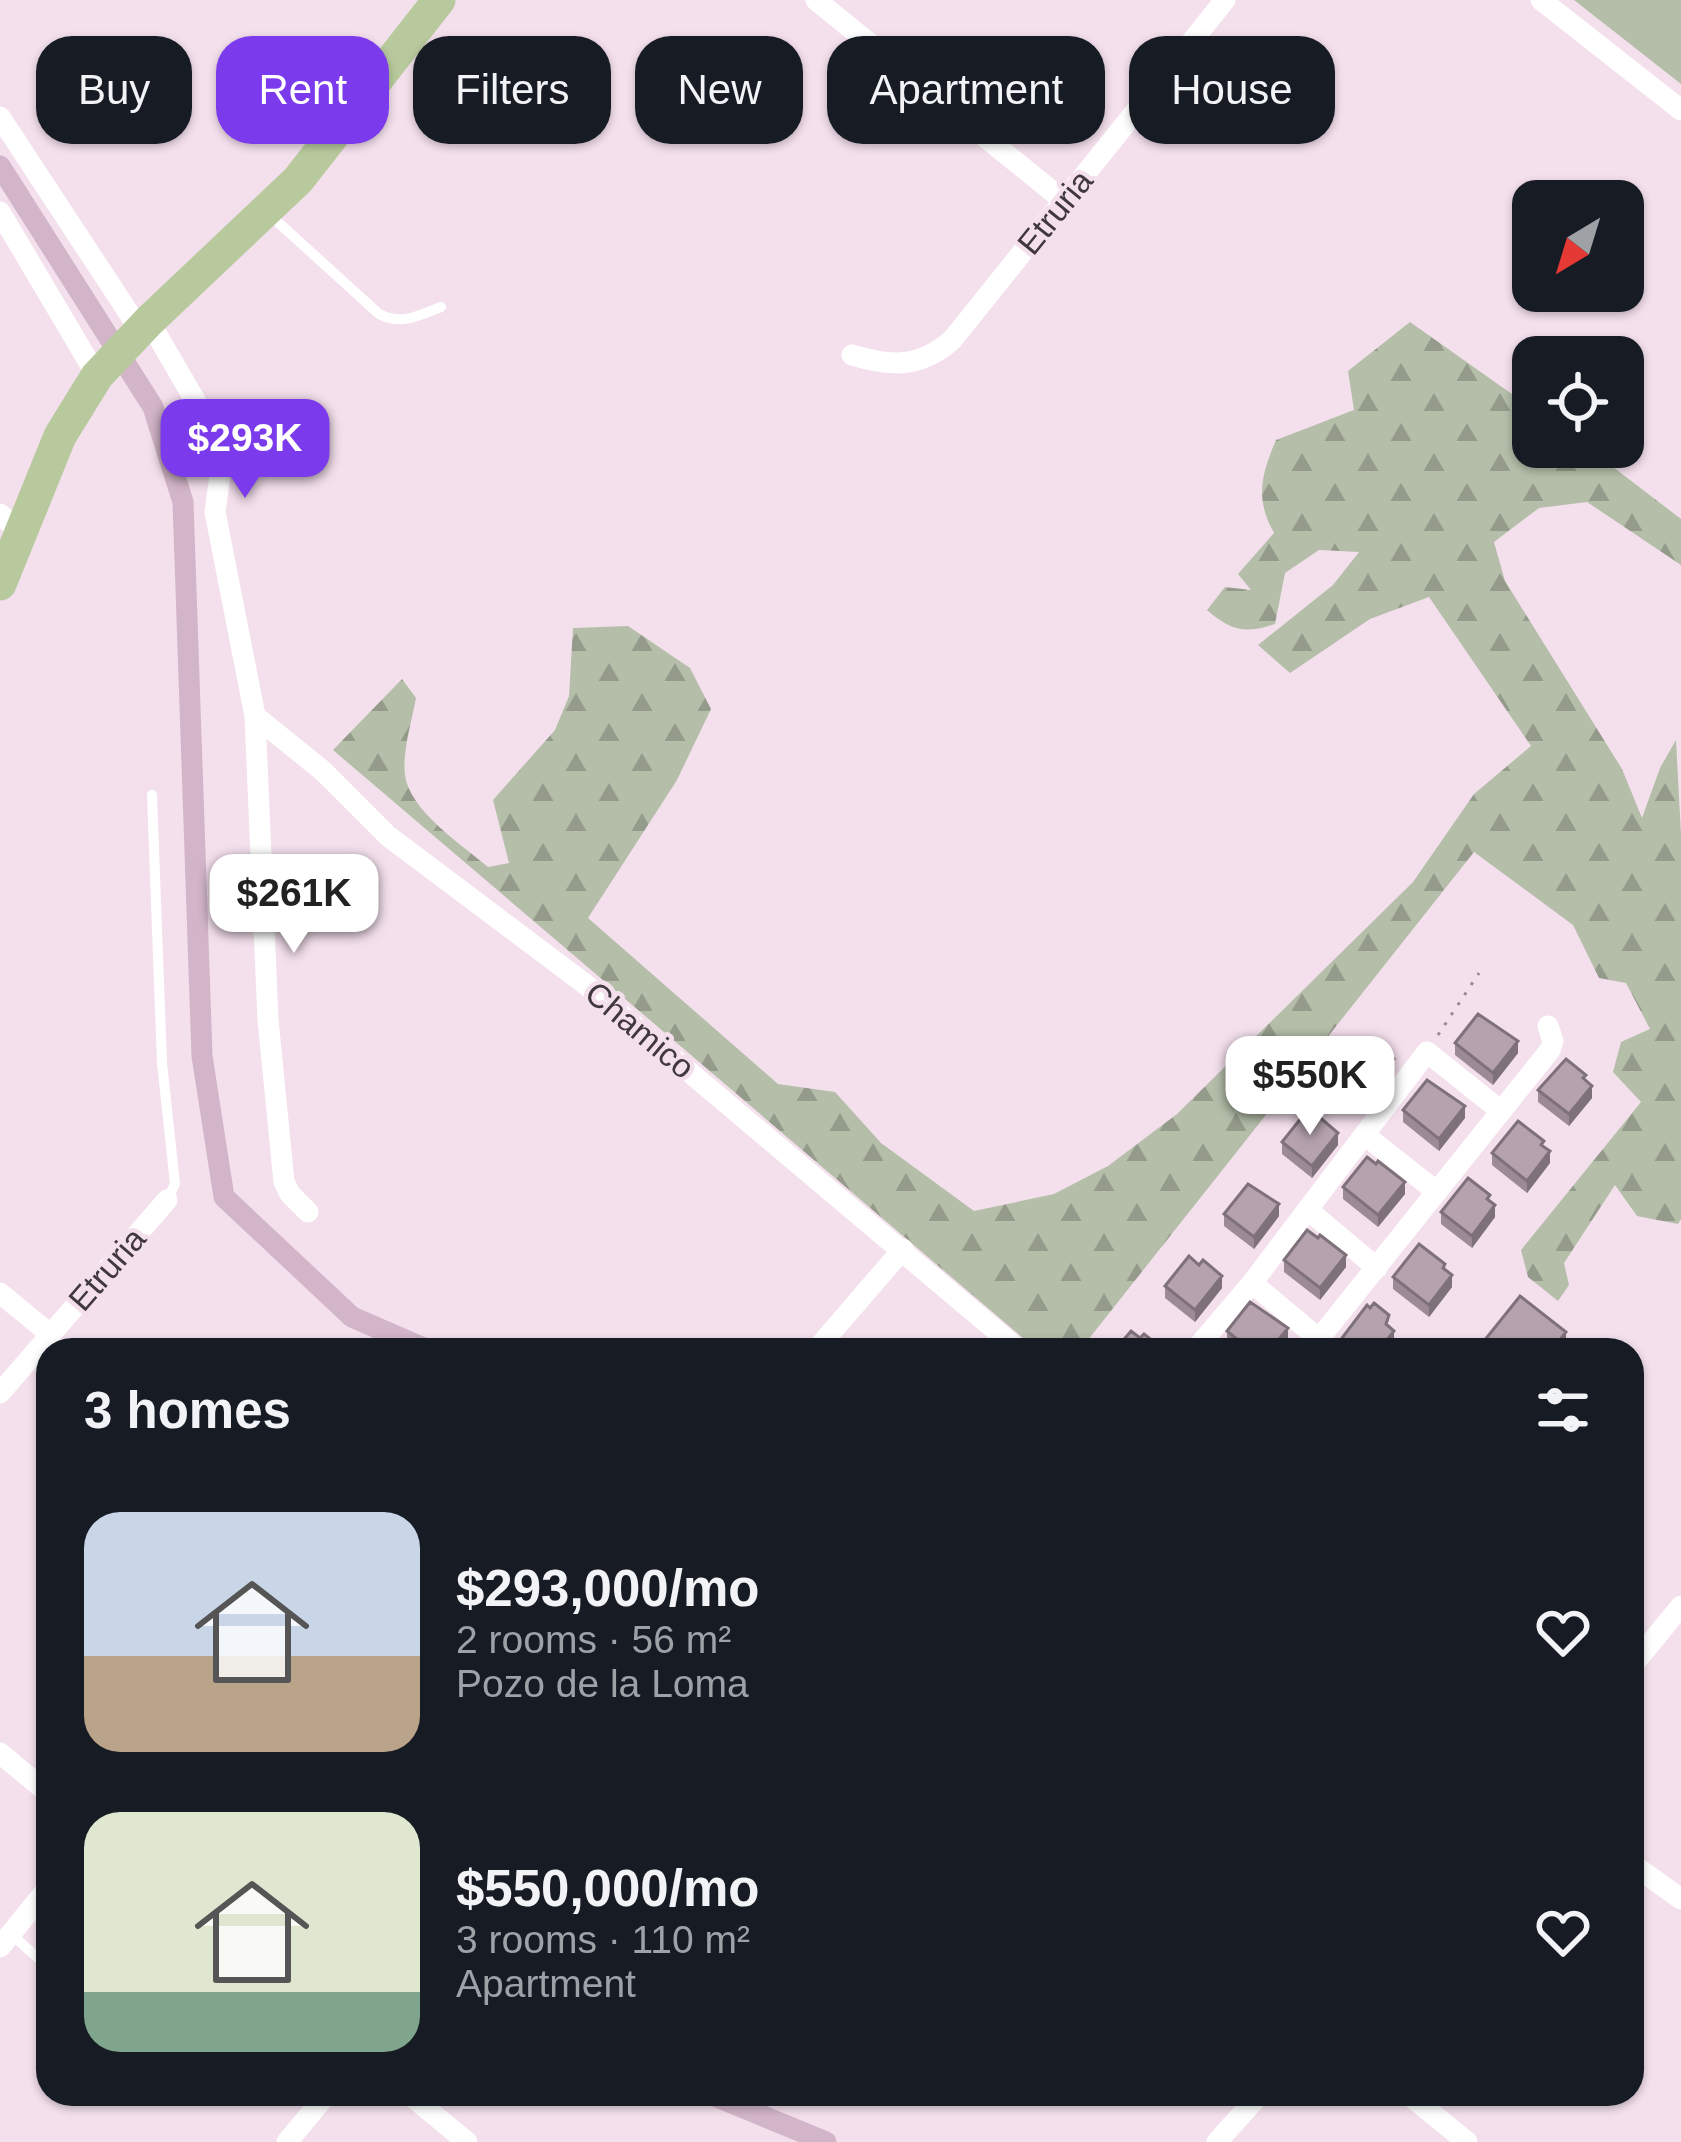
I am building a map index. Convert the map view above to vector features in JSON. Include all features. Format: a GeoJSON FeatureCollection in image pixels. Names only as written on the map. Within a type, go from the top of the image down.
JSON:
{"type":"FeatureCollection","features":[{"type":"Feature","properties":{"kind":"main road"},"geometry":{"type":"LineString","coordinates":[[0,584],[10,523],[97,376],[267,213],[319,155],[440,0]]}},
{"type":"Feature","properties":{"kind":"street"},"geometry":{"type":"LineString","coordinates":[[816,0],[1064,201]]}},
{"type":"Feature","properties":{"kind":"street","name":"Etruria"},"geometry":{"type":"LineString","coordinates":[[852,355],[883,365],[914,363],[936,354],[952,340],[1226,0]]}},
{"type":"Feature","properties":{"kind":"street"},"geometry":{"type":"LineString","coordinates":[[1540,0],[1681,110]]}},
{"type":"Feature","properties":{"kind":"street"},"geometry":{"type":"LineString","coordinates":[[0,117],[207,421],[222,461],[215,512],[255,716],[268,1020],[284,1182],[308,1212]]}},
{"type":"Feature","properties":{"kind":"street"},"geometry":{"type":"LineString","coordinates":[[0,212],[97,376]]}},
{"type":"Feature","properties":{"kind":"street","name":"Chamico"},"geometry":{"type":"LineString","coordinates":[[255,716],[323,771],[388,836],[586,984],[1005,1338]]}},
{"type":"Feature","properties":{"kind":"street"},"geometry":{"type":"LineString","coordinates":[[1320,1338],[1550,1050],[1553,1041],[1548,1026]]}},
{"type":"Feature","properties":{"kind":"street"},"geometry":{"type":"LineString","coordinates":[[1205,1338],[1427,1052],[1501,1111]]}},
{"type":"Feature","properties":{"kind":"street"},"geometry":{"type":"LineString","coordinates":[[1366,1136],[1436,1192]]}},
{"type":"Feature","properties":{"kind":"street","name":"Etruria"},"geometry":{"type":"LineString","coordinates":[[49,1338],[167,1200]]}},
{"type":"Feature","properties":{"kind":"street"},"geometry":{"type":"LineString","coordinates":[[1308,1210],[1377,1268]]}},
{"type":"Feature","properties":{"kind":"street"},"geometry":{"type":"LineString","coordinates":[[826,1338],[903,1249]]}},
{"type":"Feature","properties":{"kind":"street"},"geometry":{"type":"LineString","coordinates":[[1252,1283],[1309,1338]]}},
{"type":"Feature","properties":{"kind":"street"},"geometry":{"type":"LineString","coordinates":[[0,1293],[50,1334]]}},
{"type":"Feature","properties":{"kind":"street","name":"Etruria"},"geometry":{"type":"LineString","coordinates":[[0,1394],[36,1365]]}},
{"type":"Feature","properties":{"kind":"street"},"geometry":{"type":"LineString","coordinates":[[1644,1651],[1681,1606]]}},
{"type":"Feature","properties":{"kind":"street"},"geometry":{"type":"LineString","coordinates":[[0,1753],[36,1783]]}},
{"type":"Feature","properties":{"kind":"street"},"geometry":{"type":"LineString","coordinates":[[1644,1873],[1681,1899]]}},
{"type":"Feature","properties":{"kind":"street"},"geometry":{"type":"LineString","coordinates":[[5,1940],[36,1903]]}},
{"type":"Feature","properties":{"kind":"street"},"geometry":{"type":"LineString","coordinates":[[287,2142],[317,2106]]}},
{"type":"Feature","properties":{"kind":"street"},"geometry":{"type":"LineString","coordinates":[[424,2106],[467,2142]]}},
{"type":"Feature","properties":{"kind":"street"},"geometry":{"type":"LineString","coordinates":[[1217,2142],[1249,2106]]}},
{"type":"Feature","properties":{"kind":"street"},"geometry":{"type":"LineString","coordinates":[[1423,2106],[1467,2142]]}},
{"type":"Feature","properties":{"kind":"lane"},"geometry":{"type":"LineString","coordinates":[[267,213],[391,321],[405,321],[441,307]]}},
{"type":"Feature","properties":{"kind":"lane"},"geometry":{"type":"LineString","coordinates":[[152,795],[162,1063],[175,1184],[167,1200]]}},
{"type":"Feature","properties":{"kind":"lane"},"geometry":{"type":"LineString","coordinates":[[5,1940],[36,1959]]}},
{"type":"Feature","properties":{"kind":"path"},"geometry":{"type":"LineString","coordinates":[[1427,1052],[1479,973]]}},
{"type":"Feature","properties":{"kind":"green space"},"geometry":{"type":"Polygon","coordinates":[[[1574,0],[1681,0],[1681,84],[1574,0]]]}},
{"type":"Feature","properties":{"kind":"green space"},"geometry":{"type":"Polygon","coordinates":[[[1410,322],[1512,394],[1512,468],[1614,468],[1681,519],[1681,565],[1587,502],[1539,508],[1494,542],[1505,581],[1622,769],[1642,818],[1676,740],[1681,834],[1681,1219],[1678,1224],[1637,1216],[1615,1185],[1564,1263],[1569,1285],[1558,1301],[1528,1277],[1521,1250],[1641,1102],[1613,1072],[1621,1042],[1650,1029],[1626,983],[1599,978],[1573,925],[1474,852],[1089,1338],[1023,1338],[333,750],[402,679],[416,698],[404,766],[416,801],[488,867],[509,863],[493,800],[555,730],[569,696],[573,628],[628,626],[690,668],[711,709],[677,780],[588,918],[778,1084],[835,1092],[881,1143],[974,1211],[1054,1194],[1108,1166],[1177,1114],[1413,882],[1474,794],[1531,746],[1429,597],[1370,619],[1290,673],[1258,645],[1333,585],[1359,552],[1319,550],[1285,573],[1275,624],[1239,629],[1207,610],[1225,587],[1251,590],[1238,574],[1274,533],[1264,509],[1262,487],[1276,440],[1354,410],[1348,371],[1410,322]]]}},
{"type":"Feature","properties":{"kind":"building"},"geometry":{"type":"Polygon","coordinates":[[[1478,1014],[1518,1041],[1493,1073],[1455,1043],[1478,1014]]]}},
{"type":"Feature","properties":{"kind":"building"},"geometry":{"type":"Polygon","coordinates":[[[1363,1040],[1394,1059],[1369,1091],[1340,1069],[1363,1040]]]}},
{"type":"Feature","properties":{"kind":"building"},"geometry":{"type":"Polygon","coordinates":[[[1566,1059],[1592,1086],[1569,1114],[1538,1090],[1566,1059]]]}},
{"type":"Feature","properties":{"kind":"building"},"geometry":{"type":"Polygon","coordinates":[[[1427,1080],[1465,1106],[1439,1139],[1403,1110],[1427,1080]]]}},
{"type":"Feature","properties":{"kind":"building"},"geometry":{"type":"Polygon","coordinates":[[[1306,1112],[1338,1133],[1312,1166],[1282,1142],[1306,1112]]]}},
{"type":"Feature","properties":{"kind":"building"},"geometry":{"type":"Polygon","coordinates":[[[1518,1121],[1550,1151],[1527,1181],[1492,1153],[1518,1121]]]}},
{"type":"Feature","properties":{"kind":"building"},"geometry":{"type":"Polygon","coordinates":[[[1367,1157],[1405,1182],[1378,1215],[1343,1187],[1367,1157]]]}},
{"type":"Feature","properties":{"kind":"building"},"geometry":{"type":"Polygon","coordinates":[[[1468,1178],[1495,1205],[1472,1236],[1441,1212],[1468,1178]]]}},
{"type":"Feature","properties":{"kind":"building"},"geometry":{"type":"Polygon","coordinates":[[[1248,1184],[1279,1204],[1254,1237],[1224,1214],[1248,1184]]]}},
{"type":"Feature","properties":{"kind":"building"},"geometry":{"type":"Polygon","coordinates":[[[1307,1230],[1346,1255],[1320,1288],[1284,1260],[1307,1230]]]}},
{"type":"Feature","properties":{"kind":"building"},"geometry":{"type":"Polygon","coordinates":[[[1419,1244],[1452,1275],[1429,1305],[1393,1277],[1419,1244]]]}},
{"type":"Feature","properties":{"kind":"building"},"geometry":{"type":"Polygon","coordinates":[[[1189,1256],[1199,1265],[1203,1260],[1222,1276],[1195,1310],[1165,1286],[1189,1256]]]}},
{"type":"Feature","properties":{"kind":"building"},"geometry":{"type":"Polygon","coordinates":[[[1520,1296],[1566,1332],[1561,1338],[1486,1338],[1520,1296]]]}},
{"type":"Feature","properties":{"kind":"building"},"geometry":{"type":"Polygon","coordinates":[[[1250,1302],[1288,1328],[1280,1338],[1235,1338],[1227,1331],[1250,1302]]]}},
{"type":"Feature","properties":{"kind":"building"},"geometry":{"type":"Polygon","coordinates":[[[1374,1303],[1389,1315],[1386,1324],[1394,1331],[1388,1338],[1342,1338],[1367,1305],[1370,1308],[1374,1303]]]}},
{"type":"Feature","properties":{"kind":"waterway"},"geometry":{"type":"LineString","coordinates":[[0,166],[153,407],[183,502],[202,1056],[224,1197],[352,1317],[400,1338]]}},
{"type":"Feature","properties":{"kind":"waterway"},"geometry":{"type":"LineString","coordinates":[[739,2106],[826,2142]]}}]}
